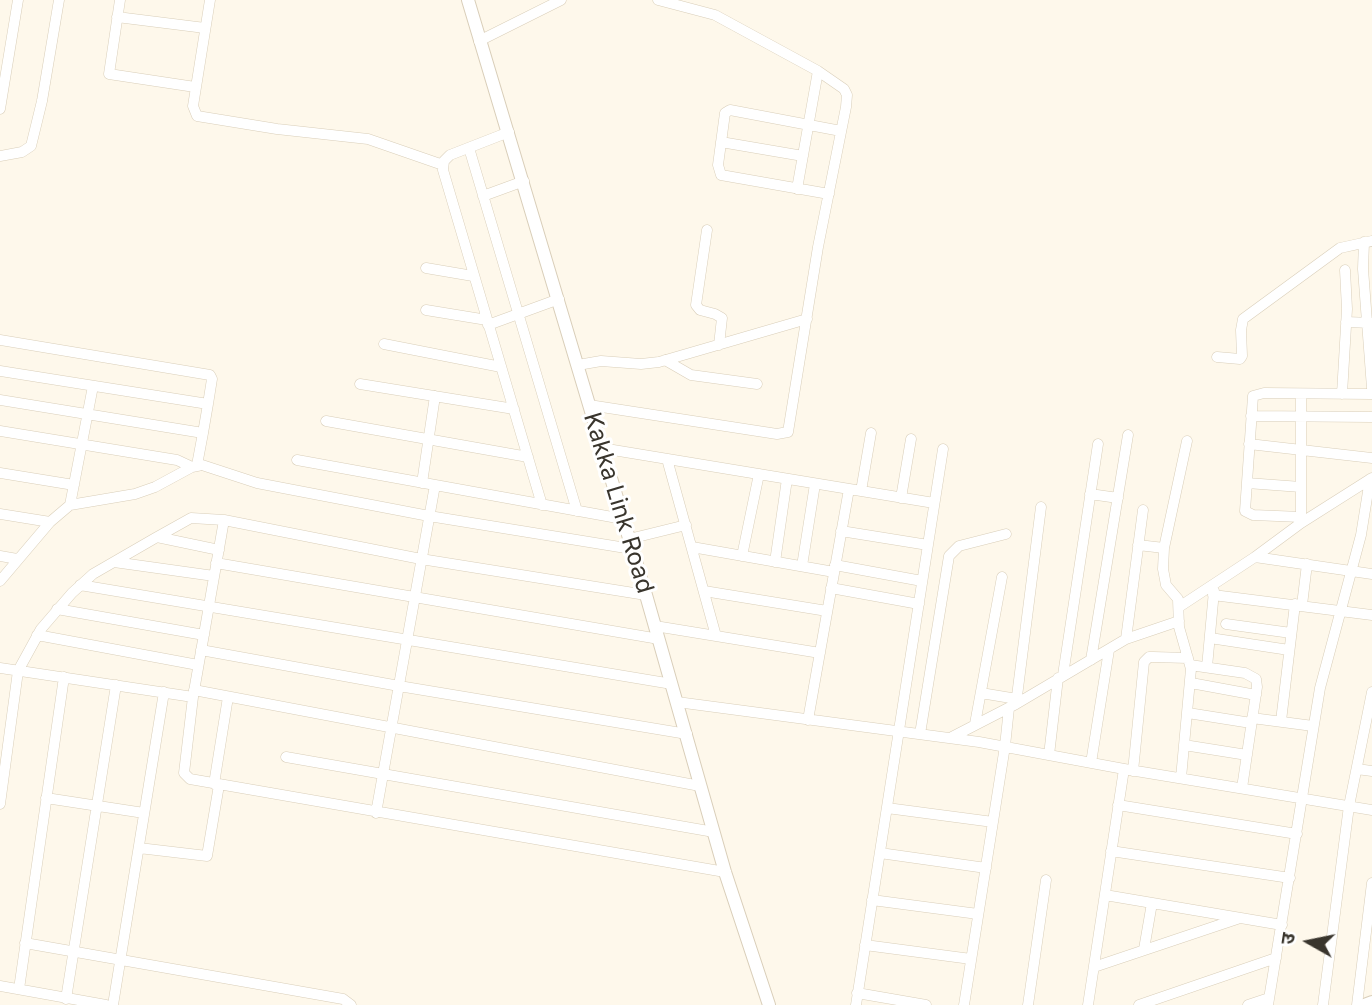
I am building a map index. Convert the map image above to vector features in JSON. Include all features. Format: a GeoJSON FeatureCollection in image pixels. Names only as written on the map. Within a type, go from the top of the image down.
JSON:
{"type":"FeatureCollection","features":[{"type":"Feature","properties":{"kind":"street"},"geometry":{"type":"LineString","coordinates":[[0,108],[18,0]]}},
{"type":"Feature","properties":{"kind":"street"},"geometry":{"type":"LineString","coordinates":[[0,156],[22,152],[31,146],[42,101],[59,0]]}},
{"type":"Feature","properties":{"kind":"street"},"geometry":{"type":"LineString","coordinates":[[120,0],[109,74],[195,87]]}},
{"type":"Feature","properties":{"kind":"street"},"geometry":{"type":"LineString","coordinates":[[209,0],[195,87],[194,113],[203,119],[368,139],[443,165]]}},
{"type":"Feature","properties":{"kind":"street","name":"Kakka Link Road"},"geometry":{"type":"LineString","coordinates":[[468,0],[559,299],[725,872],[769,1005]]}},
{"type":"Feature","properties":{"kind":"street"},"geometry":{"type":"LineString","coordinates":[[479,41],[561,0]]}},
{"type":"Feature","properties":{"kind":"street"},"geometry":{"type":"LineString","coordinates":[[589,405],[786,434],[792,417],[841,131],[847,95],[840,85],[715,15],[657,0]]}},
{"type":"Feature","properties":{"kind":"street"},"geometry":{"type":"LineString","coordinates":[[117,17],[205,29]]}},
{"type":"Feature","properties":{"kind":"street"},"geometry":{"type":"LineString","coordinates":[[797,189],[818,71]]}},
{"type":"Feature","properties":{"kind":"street"},"geometry":{"type":"LineString","coordinates":[[829,194],[721,175],[718,167],[725,113],[729,110],[841,131]]}},
{"type":"Feature","properties":{"kind":"street"},"geometry":{"type":"LineString","coordinates":[[509,132],[450,155],[443,165],[446,187],[542,505]]}},
{"type":"Feature","properties":{"kind":"street"},"geometry":{"type":"LineString","coordinates":[[721,142],[803,156]]}},
{"type":"Feature","properties":{"kind":"street"},"geometry":{"type":"LineString","coordinates":[[469,148],[577,511]]}},
{"type":"Feature","properties":{"kind":"street"},"geometry":{"type":"LineString","coordinates":[[483,196],[524,181]]}},
{"type":"Feature","properties":{"kind":"street"},"geometry":{"type":"LineString","coordinates":[[707,230],[696,305],[699,310],[722,318],[719,345]]}},
{"type":"Feature","properties":{"kind":"street"},"geometry":{"type":"LineString","coordinates":[[1217,357],[1236,360],[1242,358],[1243,320],[1340,248],[1368,242],[1372,388]]}},
{"type":"Feature","properties":{"kind":"street"},"geometry":{"type":"LineString","coordinates":[[426,268],[473,276]]}},
{"type":"Feature","properties":{"kind":"street"},"geometry":{"type":"LineString","coordinates":[[1342,394],[1346,322],[1345,270]]}},
{"type":"Feature","properties":{"kind":"street"},"geometry":{"type":"LineString","coordinates":[[426,310],[487,322],[559,299]]}},
{"type":"Feature","properties":{"kind":"street"},"geometry":{"type":"LineString","coordinates":[[578,365],[610,361],[649,364],[807,319]]}},
{"type":"Feature","properties":{"kind":"street"},"geometry":{"type":"LineString","coordinates":[[1346,322],[1370,323]]}},
{"type":"Feature","properties":{"kind":"street"},"geometry":{"type":"LineString","coordinates":[[0,340],[210,376],[212,379],[203,433],[194,466],[155,487],[135,494],[71,505],[50,522],[0,581]]}},
{"type":"Feature","properties":{"kind":"street"},"geometry":{"type":"LineString","coordinates":[[384,344],[501,367]]}},
{"type":"Feature","properties":{"kind":"street"},"geometry":{"type":"LineString","coordinates":[[665,360],[691,375],[757,384]]}},
{"type":"Feature","properties":{"kind":"street"},"geometry":{"type":"LineString","coordinates":[[0,371],[208,404]]}},
{"type":"Feature","properties":{"kind":"street"},"geometry":{"type":"LineString","coordinates":[[360,384],[514,409]]}},
{"type":"Feature","properties":{"kind":"street"},"geometry":{"type":"LineString","coordinates":[[71,505],[93,386]]}},
{"type":"Feature","properties":{"kind":"street"},"geometry":{"type":"LineString","coordinates":[[1301,520],[1247,513],[1245,508],[1255,394],[1372,394]]}},
{"type":"Feature","properties":{"kind":"street"},"geometry":{"type":"LineString","coordinates":[[1301,394],[1301,520]]}},
{"type":"Feature","properties":{"kind":"street"},"geometry":{"type":"LineString","coordinates":[[422,483],[435,396]]}},
{"type":"Feature","properties":{"kind":"street"},"geometry":{"type":"LineString","coordinates":[[0,400],[203,433]]}},
{"type":"Feature","properties":{"kind":"street"},"geometry":{"type":"LineString","coordinates":[[1251,416],[1372,417]]}},
{"type":"Feature","properties":{"kind":"street"},"geometry":{"type":"LineString","coordinates":[[326,421],[528,457]]}},
{"type":"Feature","properties":{"kind":"street"},"geometry":{"type":"LineString","coordinates":[[0,431],[177,460],[257,483],[429,516],[631,544],[686,525]]}},
{"type":"Feature","properties":{"kind":"street"},"geometry":{"type":"LineString","coordinates":[[861,491],[871,433]]}},
{"type":"Feature","properties":{"kind":"street"},"geometry":{"type":"LineString","coordinates":[[1091,660],[1128,435]]}},
{"type":"Feature","properties":{"kind":"street"},"geometry":{"type":"LineString","coordinates":[[901,498],[911,439]]}},
{"type":"Feature","properties":{"kind":"street"},"geometry":{"type":"LineString","coordinates":[[1181,778],[1191,683],[1189,661],[1179,621],[1178,599],[1163,580],[1164,548],[1187,441]]}},
{"type":"Feature","properties":{"kind":"street"},"geometry":{"type":"LineString","coordinates":[[1049,755],[1098,444]]}},
{"type":"Feature","properties":{"kind":"street"},"geometry":{"type":"LineString","coordinates":[[1250,444],[1372,458]]}},
{"type":"Feature","properties":{"kind":"street"},"geometry":{"type":"LineString","coordinates":[[601,448],[934,503]]}},
{"type":"Feature","properties":{"kind":"street"},"geometry":{"type":"LineString","coordinates":[[856,1005],[943,449]]}},
{"type":"Feature","properties":{"kind":"street"},"geometry":{"type":"LineString","coordinates":[[667,459],[716,636]]}},
{"type":"Feature","properties":{"kind":"street"},"geometry":{"type":"LineString","coordinates":[[297,460],[623,519]]}},
{"type":"Feature","properties":{"kind":"street"},"geometry":{"type":"LineString","coordinates":[[0,473],[74,485]]}},
{"type":"Feature","properties":{"kind":"street"},"geometry":{"type":"LineString","coordinates":[[742,556],[758,474]]}},
{"type":"Feature","properties":{"kind":"street"},"geometry":{"type":"LineString","coordinates":[[1179,607],[1214,589],[1301,520],[1371,478]]}},
{"type":"Feature","properties":{"kind":"street"},"geometry":{"type":"LineString","coordinates":[[1248,1005],[1268,1002],[1324,667],[1368,513],[1371,478]]}},
{"type":"Feature","properties":{"kind":"street"},"geometry":{"type":"LineString","coordinates":[[775,562],[787,479]]}},
{"type":"Feature","properties":{"kind":"street"},"geometry":{"type":"LineString","coordinates":[[1247,483],[1301,487]]}},
{"type":"Feature","properties":{"kind":"street"},"geometry":{"type":"LineString","coordinates":[[802,566],[815,484]]}},
{"type":"Feature","properties":{"kind":"street"},"geometry":{"type":"LineString","coordinates":[[376,813],[435,485]]}},
{"type":"Feature","properties":{"kind":"street"},"geometry":{"type":"LineString","coordinates":[[808,720],[849,489]]}},
{"type":"Feature","properties":{"kind":"street"},"geometry":{"type":"LineString","coordinates":[[1090,494],[1118,498]]}},
{"type":"Feature","properties":{"kind":"street"},"geometry":{"type":"LineString","coordinates":[[964,1005],[1014,704],[1041,507]]}},
{"type":"Feature","properties":{"kind":"street"},"geometry":{"type":"LineString","coordinates":[[1126,639],[1143,510]]}},
{"type":"Feature","properties":{"kind":"street"},"geometry":{"type":"LineString","coordinates":[[0,514],[50,522]]}},
{"type":"Feature","properties":{"kind":"street"},"geometry":{"type":"LineString","coordinates":[[0,804],[18,671],[37,635],[80,584],[191,518],[224,520],[421,559],[646,595]]}},
{"type":"Feature","properties":{"kind":"street"},"geometry":{"type":"LineString","coordinates":[[224,520],[194,694],[184,773],[190,779],[725,872]]}},
{"type":"Feature","properties":{"kind":"street"},"geometry":{"type":"LineString","coordinates":[[841,531],[928,545]]}},
{"type":"Feature","properties":{"kind":"street"},"geometry":{"type":"LineString","coordinates":[[920,734],[949,556],[959,547],[1006,534]]}},
{"type":"Feature","properties":{"kind":"street"},"geometry":{"type":"LineString","coordinates":[[157,537],[219,550]]}},
{"type":"Feature","properties":{"kind":"street"},"geometry":{"type":"LineString","coordinates":[[1139,545],[1164,548]]}},
{"type":"Feature","properties":{"kind":"street"},"geometry":{"type":"LineString","coordinates":[[692,547],[802,566],[922,581]]}},
{"type":"Feature","properties":{"kind":"street"},"geometry":{"type":"LineString","coordinates":[[0,556],[17,559]]}},
{"type":"Feature","properties":{"kind":"street"},"geometry":{"type":"LineString","coordinates":[[1255,556],[1372,574]]}},
{"type":"Feature","properties":{"kind":"street"},"geometry":{"type":"LineString","coordinates":[[113,562],[214,576]]}},
{"type":"Feature","properties":{"kind":"street"},"geometry":{"type":"LineString","coordinates":[[216,563],[659,639]]}},
{"type":"Feature","properties":{"kind":"street"},"geometry":{"type":"LineString","coordinates":[[1281,722],[1289,650],[1307,564]]}},
{"type":"Feature","properties":{"kind":"street"},"geometry":{"type":"LineString","coordinates":[[975,724],[1002,577]]}},
{"type":"Feature","properties":{"kind":"street"},"geometry":{"type":"LineString","coordinates":[[80,584],[672,684]]}},
{"type":"Feature","properties":{"kind":"street"},"geometry":{"type":"LineString","coordinates":[[831,588],[919,604]]}},
{"type":"Feature","properties":{"kind":"street"},"geometry":{"type":"LineString","coordinates":[[1214,589],[1372,614]]}},
{"type":"Feature","properties":{"kind":"street"},"geometry":{"type":"LineString","coordinates":[[1207,667],[1214,589]]}},
{"type":"Feature","properties":{"kind":"street"},"geometry":{"type":"LineString","coordinates":[[704,591],[827,611]]}},
{"type":"Feature","properties":{"kind":"street"},"geometry":{"type":"LineString","coordinates":[[57,609],[204,635]]}},
{"type":"Feature","properties":{"kind":"street"},"geometry":{"type":"LineString","coordinates":[[951,738],[1126,639],[1179,621]]}},
{"type":"Feature","properties":{"kind":"street"},"geometry":{"type":"LineString","coordinates":[[1226,624],[1292,634]]}},
{"type":"Feature","properties":{"kind":"street"},"geometry":{"type":"LineString","coordinates":[[655,625],[820,653]]}},
{"type":"Feature","properties":{"kind":"street"},"geometry":{"type":"LineString","coordinates":[[37,635],[198,665]]}},
{"type":"Feature","properties":{"kind":"street"},"geometry":{"type":"LineString","coordinates":[[1210,638],[1289,650]]}},
{"type":"Feature","properties":{"kind":"street"},"geometry":{"type":"LineString","coordinates":[[201,650],[687,734]]}},
{"type":"Feature","properties":{"kind":"street"},"geometry":{"type":"LineString","coordinates":[[1091,763],[1109,650]]}},
{"type":"Feature","properties":{"kind":"street"},"geometry":{"type":"LineString","coordinates":[[1088,1005],[1118,805],[1128,770],[1144,662],[1149,657],[1189,661],[1252,675],[1256,681],[1256,695],[1242,788]]}},
{"type":"Feature","properties":{"kind":"street"},"geometry":{"type":"LineString","coordinates":[[0,668],[163,692],[228,697],[700,786]]}},
{"type":"Feature","properties":{"kind":"street"},"geometry":{"type":"LineString","coordinates":[[19,989],[64,677]]}},
{"type":"Feature","properties":{"kind":"street"},"geometry":{"type":"LineString","coordinates":[[1191,683],[1256,695]]}},
{"type":"Feature","properties":{"kind":"street"},"geometry":{"type":"LineString","coordinates":[[66,999],[116,685]]}},
{"type":"Feature","properties":{"kind":"street"},"geometry":{"type":"LineString","coordinates":[[113,1005],[163,692]]}},
{"type":"Feature","properties":{"kind":"street"},"geometry":{"type":"LineString","coordinates":[[981,693],[1014,704]]}},
{"type":"Feature","properties":{"kind":"street"},"geometry":{"type":"LineString","coordinates":[[1324,1005],[1349,806],[1368,734],[1372,693]]}},
{"type":"Feature","properties":{"kind":"street"},"geometry":{"type":"LineString","coordinates":[[139,848],[207,856],[228,697]]}},
{"type":"Feature","properties":{"kind":"street"},"geometry":{"type":"LineString","coordinates":[[677,702],[1005,746],[1128,770],[1372,810]]}},
{"type":"Feature","properties":{"kind":"street"},"geometry":{"type":"LineString","coordinates":[[1188,713],[1313,726]]}},
{"type":"Feature","properties":{"kind":"street"},"geometry":{"type":"LineString","coordinates":[[1184,746],[1247,755]]}},
{"type":"Feature","properties":{"kind":"street"},"geometry":{"type":"LineString","coordinates":[[286,757],[714,832]]}},
{"type":"Feature","properties":{"kind":"street"},"geometry":{"type":"LineString","coordinates":[[1357,769],[1372,771]]}},
{"type":"Feature","properties":{"kind":"street"},"geometry":{"type":"LineString","coordinates":[[46,799],[144,813]]}},
{"type":"Feature","properties":{"kind":"street"},"geometry":{"type":"LineString","coordinates":[[1118,805],[1297,834]]}},
{"type":"Feature","properties":{"kind":"street"},"geometry":{"type":"LineString","coordinates":[[887,808],[993,822]]}},
{"type":"Feature","properties":{"kind":"street"},"geometry":{"type":"LineString","coordinates":[[1111,851],[1290,878]]}},
{"type":"Feature","properties":{"kind":"street"},"geometry":{"type":"LineString","coordinates":[[880,853],[986,867]]}},
{"type":"Feature","properties":{"kind":"street"},"geometry":{"type":"LineString","coordinates":[[1028,1005],[1046,880]]}},
{"type":"Feature","properties":{"kind":"street"},"geometry":{"type":"LineString","coordinates":[[1357,1005],[1372,883]]}},
{"type":"Feature","properties":{"kind":"street"},"geometry":{"type":"LineString","coordinates":[[1105,895],[1282,925]]}},
{"type":"Feature","properties":{"kind":"street"},"geometry":{"type":"LineString","coordinates":[[872,900],[978,914]]}},
{"type":"Feature","properties":{"kind":"street"},"geometry":{"type":"LineString","coordinates":[[1144,949],[1152,903]]}},
{"type":"Feature","properties":{"kind":"street"},"geometry":{"type":"LineString","coordinates":[[1094,967],[1243,918]]}},
{"type":"Feature","properties":{"kind":"street"},"geometry":{"type":"LineString","coordinates":[[25,943],[343,999],[351,1005]]}},
{"type":"Feature","properties":{"kind":"street"},"geometry":{"type":"LineString","coordinates":[[865,945],[971,959]]}},
{"type":"Feature","properties":{"kind":"street"},"geometry":{"type":"LineString","coordinates":[[1139,1005],[1276,958]]}},
{"type":"Feature","properties":{"kind":"street"},"geometry":{"type":"LineString","coordinates":[[0,986],[106,1005]]}},
{"type":"Feature","properties":{"kind":"street"},"geometry":{"type":"LineString","coordinates":[[857,993],[926,1005]]}},
{"type":"Feature","properties":{"kind":"street"},"geometry":{"type":"LineString","coordinates":[[1363,1005],[1372,1002]]}}]}
